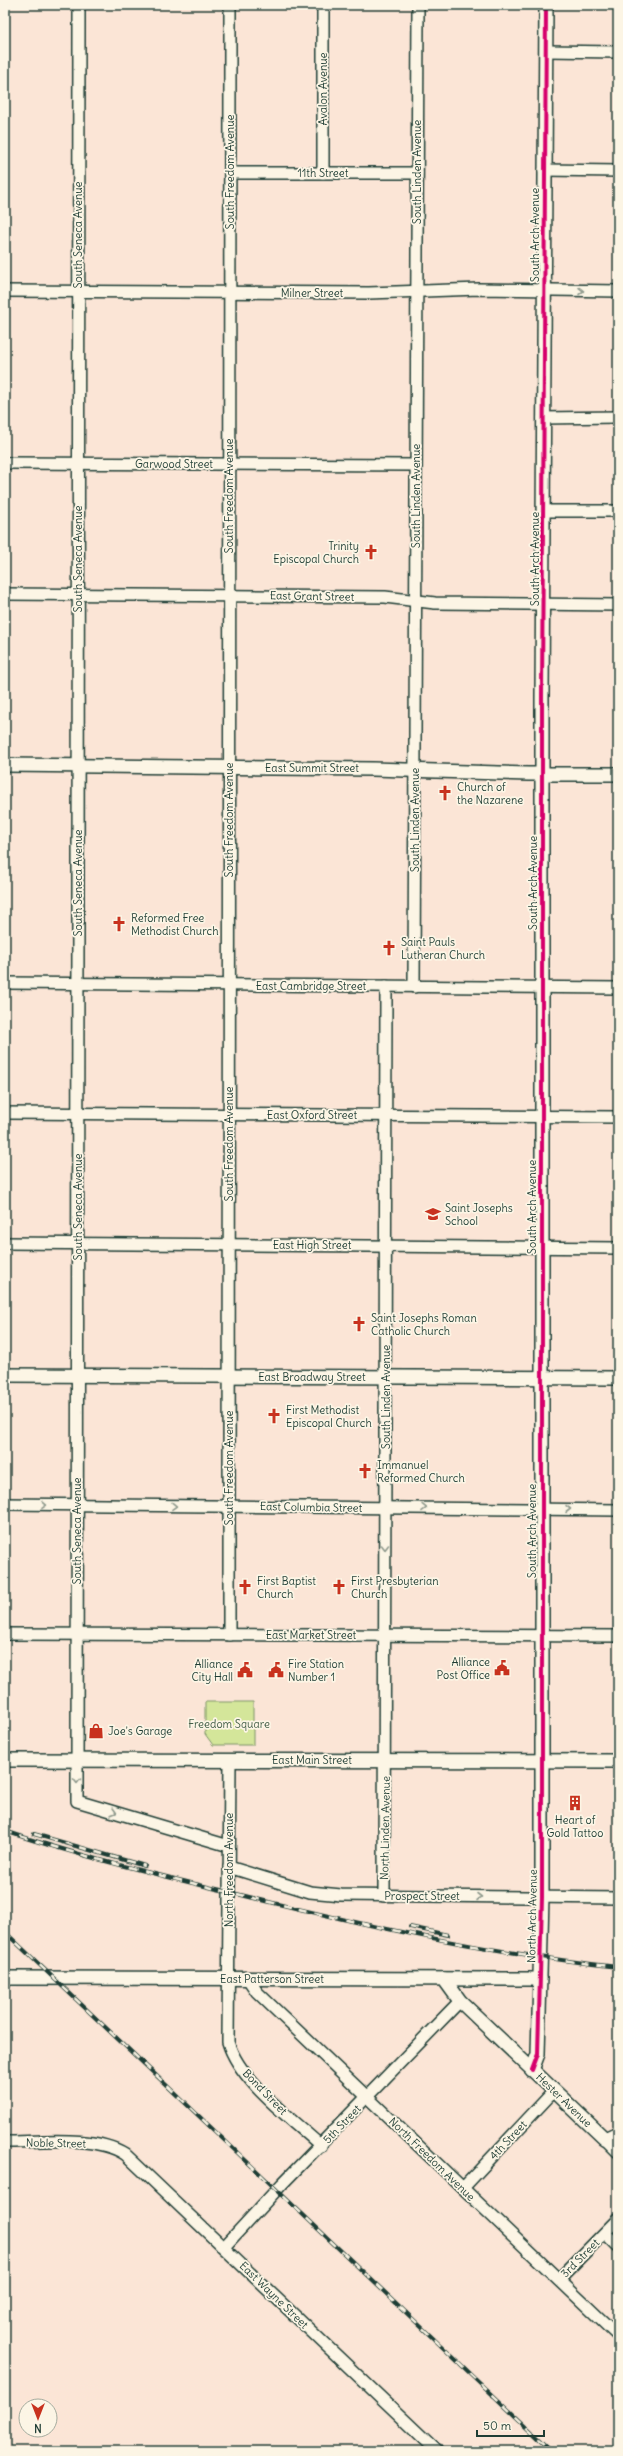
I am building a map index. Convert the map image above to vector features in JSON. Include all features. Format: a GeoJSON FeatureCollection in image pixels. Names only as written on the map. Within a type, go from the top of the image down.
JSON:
{"type":"FeatureCollection","features":[{"type":"Feature","properties":{"kind":"street","name":"South Seneca Avenue"},"geometry":{"type":"LineString","coordinates":[[79,5],[77,1802],[230,1846]]}},
{"type":"Feature","properties":{"kind":"street","name":"South Freedom Avenue"},"geometry":{"type":"LineString","coordinates":[[229,1635],[230,5]]}},
{"type":"Feature","properties":{"kind":"street","name":"Avalon Avenue"},"geometry":{"type":"LineString","coordinates":[[323,5],[323,173]]}},
{"type":"Feature","properties":{"kind":"street","name":"South Linden Avenue"},"geometry":{"type":"LineString","coordinates":[[414,987],[418,5]]}},
{"type":"Feature","properties":{"kind":"street","name":"South Arch Avenue"},"geometry":{"type":"LineString","coordinates":[[540,1760],[544,170],[546,5]]}},
{"type":"Feature","properties":{"kind":"street"},"geometry":{"type":"LineString","coordinates":[[546,51],[618,52]]}},
{"type":"Feature","properties":{"kind":"street"},"geometry":{"type":"LineString","coordinates":[[544,170],[618,171]]}},
{"type":"Feature","properties":{"kind":"street","name":"11th Street"},"geometry":{"type":"LineString","coordinates":[[230,173],[417,173]]}},
{"type":"Feature","properties":{"kind":"street","name":"Milner Street"},"geometry":{"type":"LineString","coordinates":[[5,291],[416,292],[479,289],[618,291]]}},
{"type":"Feature","properties":{"kind":"street"},"geometry":{"type":"LineString","coordinates":[[544,418],[618,417]]}},
{"type":"Feature","properties":{"kind":"street","name":"Garwood Street"},"geometry":{"type":"LineString","coordinates":[[5,463],[416,465]]}},
{"type":"Feature","properties":{"kind":"street"},"geometry":{"type":"LineString","coordinates":[[544,511],[618,511]]}},
{"type":"Feature","properties":{"kind":"street","name":"East Grant Street"},"geometry":{"type":"LineString","coordinates":[[5,594],[385,597],[435,603],[618,605]]}},
{"type":"Feature","properties":{"kind":"street","name":"East Summit Street"},"geometry":{"type":"LineString","coordinates":[[5,765],[229,767],[543,774],[618,774]]}},
{"type":"Feature","properties":{"kind":"street","name":"East Cambridge Street"},"geometry":{"type":"LineString","coordinates":[[5,983],[618,988]]}},
{"type":"Feature","properties":{"kind":"street","name":"South Linden Avenue"},"geometry":{"type":"LineString","coordinates":[[386,986],[386,1760]]}},
{"type":"Feature","properties":{"kind":"street","name":"East Oxford Street"},"geometry":{"type":"LineString","coordinates":[[5,1113],[229,1115],[386,1114],[618,1117]]}},
{"type":"Feature","properties":{"kind":"street","name":"East High Street"},"geometry":{"type":"LineString","coordinates":[[5,1244],[386,1245],[617,1248]]}},
{"type":"Feature","properties":{"kind":"street","name":"East Broadway Street"},"geometry":{"type":"LineString","coordinates":[[5,1376],[618,1378]]}},
{"type":"Feature","properties":{"kind":"street","name":"East Columbia Street"},"geometry":{"type":"LineString","coordinates":[[5,1504],[618,1510]]}},
{"type":"Feature","properties":{"kind":"street","name":"East Market Street"},"geometry":{"type":"LineString","coordinates":[[5,1634],[618,1636]]}},
{"type":"Feature","properties":{"kind":"street","name":"East Main Street"},"geometry":{"type":"LineString","coordinates":[[5,1760],[618,1761]]}},
{"type":"Feature","properties":{"kind":"street","name":"North Freedom Avenue"},"geometry":{"type":"LineString","coordinates":[[229,1979],[230,1760]]}},
{"type":"Feature","properties":{"kind":"street","name":"North Linden Avenue"},"geometry":{"type":"LineString","coordinates":[[384,1896],[386,1760]]}},
{"type":"Feature","properties":{"kind":"street","name":"North Arch Avenue"},"geometry":{"type":"LineString","coordinates":[[532,2070],[538,2054],[540,1980],[542,1897],[540,1760]]}},
{"type":"Feature","properties":{"kind":"street","name":"Prospect Street"},"geometry":{"type":"LineString","coordinates":[[229,1867],[313,1892],[384,1896],[618,1898]]}},
{"type":"Feature","properties":{"kind":"street","name":"East Patterson Street"},"geometry":{"type":"LineString","coordinates":[[5,1978],[540,1980]]}},
{"type":"Feature","properties":{"kind":"street","name":"Bond Street"},"geometry":{"type":"LineString","coordinates":[[229,1979],[226,2029],[233,2054],[261,2090],[321,2146]]}},
{"type":"Feature","properties":{"kind":"street","name":"North Freedom Avenue"},"geometry":{"type":"LineString","coordinates":[[248,1979],[257,1992],[618,2336]]}},
{"type":"Feature","properties":{"kind":"street","name":"Hester Avenue"},"geometry":{"type":"LineString","coordinates":[[444,1980],[460,2001],[618,2152]]}},
{"type":"Feature","properties":{"kind":"street","name":"5th Street"},"geometry":{"type":"LineString","coordinates":[[224,2247],[282,2184],[321,2146],[460,2001]]}},
{"type":"Feature","properties":{"kind":"street","name":"4th Street"},"geometry":{"type":"LineString","coordinates":[[462,2188],[554,2091]]}},
{"type":"Feature","properties":{"kind":"street"},"geometry":{"type":"LineString","coordinates":[[605,2139],[618,2133]]}},
{"type":"Feature","properties":{"kind":"street","name":"Noble Street"},"geometry":{"type":"LineString","coordinates":[[5,2142],[78,2142],[107,2145]]}},
{"type":"Feature","properties":{"kind":"street","name":"East Wayne Street"},"geometry":{"type":"LineString","coordinates":[[107,2145],[125,2154],[437,2451]]}},
{"type":"Feature","properties":{"kind":"street","name":"3rd Street"},"geometry":{"type":"LineString","coordinates":[[558,2279],[618,2219]]}},
{"type":"Feature","properties":{"kind":"street"},"geometry":{"type":"LineString","coordinates":[[605,2233],[618,2246]]}},
{"type":"Feature","properties":{"kind":"green space","name":"Freedom Square"},"geometry":{"type":"Polygon","coordinates":[[[205,1702],[253,1702],[253,1745],[213,1745],[205,1734],[205,1702]]]}},
{"type":"Feature","properties":{"kind":"railway"},"geometry":{"type":"LineString","coordinates":[[5,1831],[120,1865],[378,1927],[474,1946],[618,1967]]}},
{"type":"Feature","properties":{"kind":"railway"},"geometry":{"type":"LineString","coordinates":[[34,1834],[145,1866]]}},
{"type":"Feature","properties":{"kind":"railway"},"geometry":{"type":"LineString","coordinates":[[410,1927],[448,1935]]}},
{"type":"Feature","properties":{"kind":"railway"},"geometry":{"type":"LineString","coordinates":[[5,1932],[552,2451]]}},
{"type":"Feature","properties":{"kind":"cycle path"},"geometry":{"type":"LineString","coordinates":[[532,2070],[538,2054],[542,1897],[542,699],[546,5]]}},
{"type":"Feature","properties":{"kind":"place","name":"Trinity Episcopal Church"},"geometry":{"type":"Point","coordinates":[371,552]}},
{"type":"Feature","properties":{"kind":"place","name":"Church of the Nazarene"},"geometry":{"type":"Point","coordinates":[445,793]}},
{"type":"Feature","properties":{"kind":"place","name":"Reformed Free Methodist Church"},"geometry":{"type":"Point","coordinates":[119,924]}},
{"type":"Feature","properties":{"kind":"place","name":"Saint Pauls Lutheran Church"},"geometry":{"type":"Point","coordinates":[389,948]}},
{"type":"Feature","properties":{"kind":"place","name":"Saint Josephs School"},"geometry":{"type":"Point","coordinates":[433,1214]}},
{"type":"Feature","properties":{"kind":"place","name":"Saint Josephs Roman Catholic Church"},"geometry":{"type":"Point","coordinates":[359,1324]}},
{"type":"Feature","properties":{"kind":"place","name":"First Methodist Episcopal Church"},"geometry":{"type":"Point","coordinates":[274,1416]}},
{"type":"Feature","properties":{"kind":"place","name":"Immanuel Reformed Church"},"geometry":{"type":"Point","coordinates":[365,1471]}},
{"type":"Feature","properties":{"kind":"place","name":"First Baptist Church"},"geometry":{"type":"Point","coordinates":[245,1587]}},
{"type":"Feature","properties":{"kind":"place","name":"First Presbyterian Church"},"geometry":{"type":"Point","coordinates":[339,1587]}},
{"type":"Feature","properties":{"kind":"place","name":"Alliance Post Office"},"geometry":{"type":"Point","coordinates":[502,1668]}},
{"type":"Feature","properties":{"kind":"place","name":"Alliance City Hall"},"geometry":{"type":"Point","coordinates":[245,1670]}},
{"type":"Feature","properties":{"kind":"place","name":"Fire Station Number 1"},"geometry":{"type":"Point","coordinates":[276,1670]}},
{"type":"Feature","properties":{"kind":"place","name":"Joe's Garage"},"geometry":{"type":"Point","coordinates":[96,1731]}},
{"type":"Feature","properties":{"kind":"place","name":"Heart of Gold Tattoo"},"geometry":{"type":"Point","coordinates":[575,1803]}}]}
